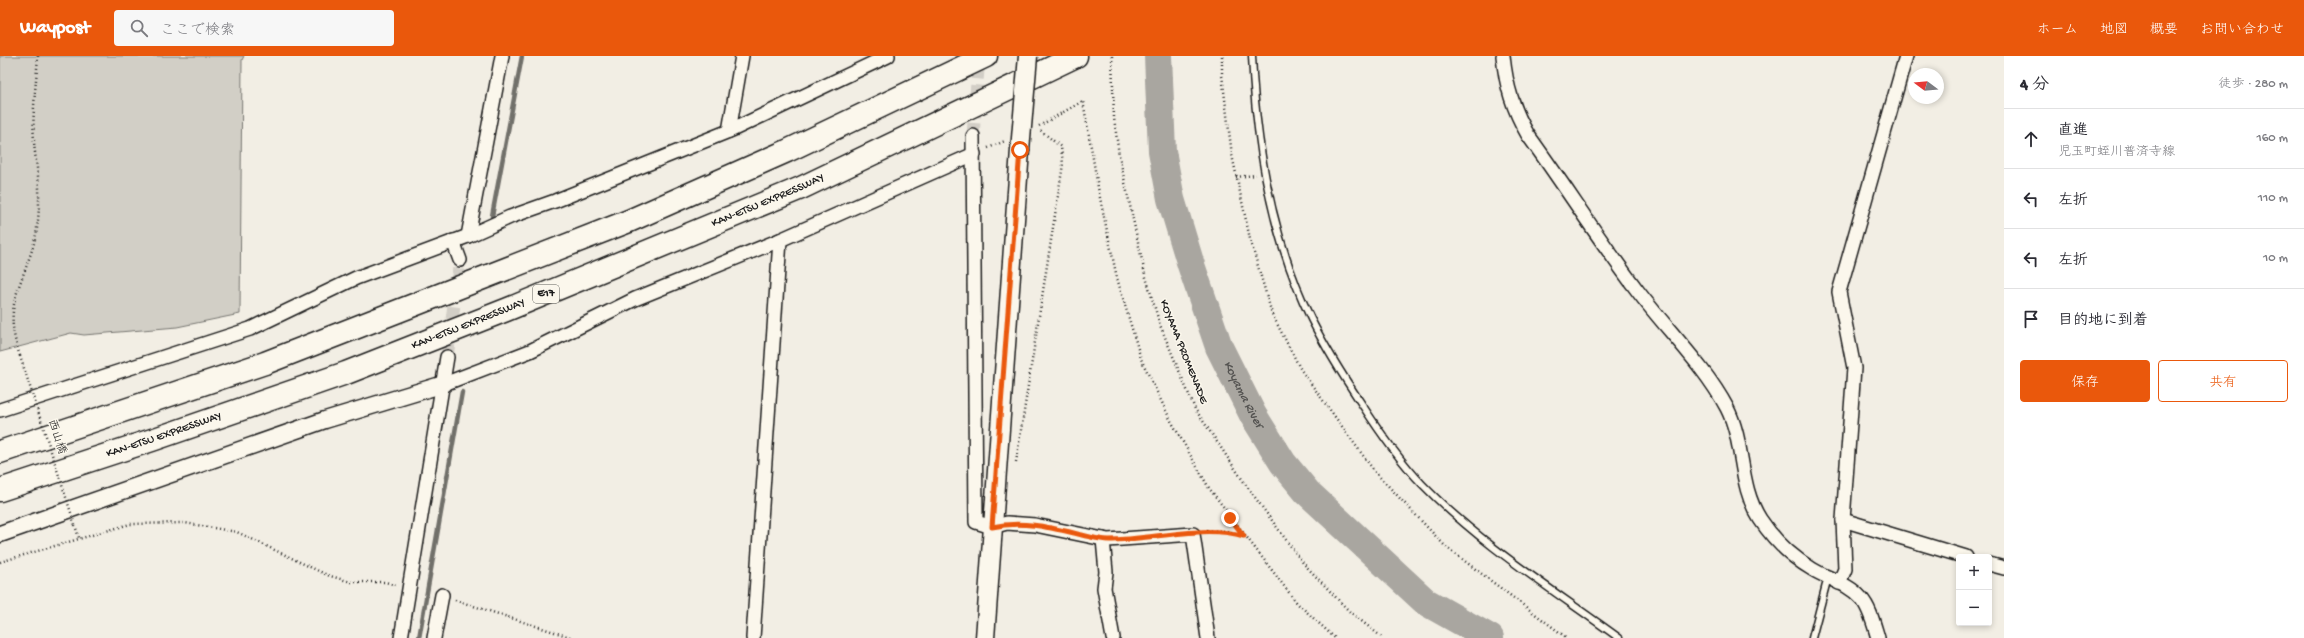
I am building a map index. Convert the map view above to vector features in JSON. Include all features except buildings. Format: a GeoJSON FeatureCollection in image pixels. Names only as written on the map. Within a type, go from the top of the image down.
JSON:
{"type":"FeatureCollection","features":[{"type":"Feature","properties":{"kind":"highway"},"geometry":{"type":"LineString","coordinates":[[0,452],[264,363],[629,221],[787,151],[986,56]]}},
{"type":"Feature","properties":{"kind":"highway","name":"KAN-ETSU EXPRESSWAY"},"geometry":{"type":"LineString","coordinates":[[0,490],[152,440],[346,373],[506,310],[801,188],[1076,56]]}},
{"type":"Feature","properties":{"kind":"main road"},"geometry":{"type":"LineString","coordinates":[[985,638],[1014,144],[1028,56]]}},
{"type":"Feature","properties":{"kind":"street"},"geometry":{"type":"LineString","coordinates":[[468,236],[502,56]]}},
{"type":"Feature","properties":{"kind":"street"},"geometry":{"type":"LineString","coordinates":[[729,131],[742,56]]}},
{"type":"Feature","properties":{"kind":"street"},"geometry":{"type":"LineString","coordinates":[[0,410],[250,329],[356,278],[453,242],[510,217],[555,201],[729,131],[888,56]]}},
{"type":"Feature","properties":{"kind":"street"},"geometry":{"type":"LineString","coordinates":[[1503,56],[1510,99],[1517,117],[1528,135],[1636,290],[1714,388],[1726,408],[1736,432],[1744,481],[1760,518],[1773,537],[1787,550],[1812,569],[1834,580],[1861,598],[1878,638]]}},
{"type":"Feature","properties":{"kind":"street"},"geometry":{"type":"LineString","coordinates":[[1834,580],[1845,569],[1843,520],[1854,368],[1853,354],[1840,307],[1839,292],[1906,56]]}},
{"type":"Feature","properties":{"kind":"street"},"geometry":{"type":"LineString","coordinates":[[973,136],[976,522],[992,527],[1007,524],[1035,525],[1103,539],[1193,534],[1208,638]]}},
{"type":"Feature","properties":{"kind":"street"},"geometry":{"type":"LineString","coordinates":[[0,534],[325,420],[444,384],[530,351],[635,299],[780,240],[974,154]]}},
{"type":"Feature","properties":{"kind":"street"},"geometry":{"type":"LineString","coordinates":[[753,638],[780,240]]}},
{"type":"Feature","properties":{"kind":"street"},"geometry":{"type":"LineString","coordinates":[[453,242],[460,260]]}},
{"type":"Feature","properties":{"kind":"street"},"geometry":{"type":"LineString","coordinates":[[401,638],[444,384],[447,357]]}},
{"type":"Feature","properties":{"kind":"street"},"geometry":{"type":"LineString","coordinates":[[1843,520],[1956,554]]}},
{"type":"Feature","properties":{"kind":"street"},"geometry":{"type":"LineString","coordinates":[[1103,539],[1106,572],[1104,588],[1113,638]]}},
{"type":"Feature","properties":{"kind":"street"},"geometry":{"type":"LineString","coordinates":[[1992,565],[2004,568]]}},
{"type":"Feature","properties":{"kind":"street"},"geometry":{"type":"LineString","coordinates":[[434,638],[442,596]]}},
{"type":"Feature","properties":{"kind":"lane"},"geometry":{"type":"LineString","coordinates":[[1252,56],[1258,134],[1281,236],[1293,275],[1310,318],[1344,377],[1394,451],[1431,493],[1452,513],[1514,561],[1619,638]]}},
{"type":"Feature","properties":{"kind":"lane"},"geometry":{"type":"LineString","coordinates":[[1812,638],[1834,580]]}},
{"type":"Feature","properties":{"kind":"path","name":"西山橋"},"geometry":{"type":"LineString","coordinates":[[38,56],[34,140],[39,198],[36,231],[31,253],[14,299],[12,311],[15,343],[79,538]]}},
{"type":"Feature","properties":{"kind":"path","name":"KOYAMA PROMENADE"},"geometry":{"type":"LineString","coordinates":[[1112,56],[1114,118],[1119,155],[1144,274],[1160,325],[1195,409],[1246,485],[1303,563],[1350,612],[1383,638]]}},
{"type":"Feature","properties":{"kind":"path"},"geometry":{"type":"LineString","coordinates":[[1016,464],[1063,164],[1061,147],[1036,127],[1083,101],[1099,193],[1117,278],[1141,359],[1170,419],[1209,488],[1244,536],[1297,603],[1335,638]]}},
{"type":"Feature","properties":{"kind":"path"},"geometry":{"type":"LineString","coordinates":[[974,154],[1014,144]]}},
{"type":"Feature","properties":{"kind":"path"},"geometry":{"type":"LineString","coordinates":[[1236,177],[1246,177]]}},
{"type":"Feature","properties":{"kind":"path"},"geometry":{"type":"LineString","coordinates":[[0,562],[130,524],[185,523],[237,532],[327,575],[351,582],[385,582],[410,588]]}},
{"type":"Feature","properties":{"kind":"path"},"geometry":{"type":"LineString","coordinates":[[1193,534],[1214,531],[1244,536]]}},
{"type":"Feature","properties":{"kind":"path"},"geometry":{"type":"LineString","coordinates":[[442,596],[573,638]]}},
{"type":"Feature","properties":{"kind":"shaded area"},"geometry":{"type":"Polygon","coordinates":[[[0,56],[244,56],[242,60],[240,314],[177,327],[84,335],[71,333],[0,352],[0,56]]]}},
{"type":"Feature","properties":{"kind":"waterway"},"geometry":{"type":"LineString","coordinates":[[492,216],[522,56]]}},
{"type":"Feature","properties":{"kind":"waterway","name":"Koyama River"},"geometry":{"type":"LineString","coordinates":[[1158,56],[1162,151],[1171,199],[1191,265],[1219,347],[1253,415],[1283,463],[1307,492],[1426,602],[1490,638]]}},
{"type":"Feature","properties":{"kind":"waterway"},"geometry":{"type":"LineString","coordinates":[[419,638],[462,392]]}},
{"type":"Feature","properties":{"kind":"tunnel"},"geometry":{"type":"LineString","coordinates":[[973,136],[979,56]]}},
{"type":"Feature","properties":{"kind":"tunnel"},"geometry":{"type":"LineString","coordinates":[[447,357],[460,260]]}},
{"type":"Feature","properties":{"kind":"route"},"geometry":{"type":"LineString","coordinates":[[1020,150],[1009,316],[992,527],[1007,524],[1035,525],[1108,540],[1193,534],[1208,530],[1226,531],[1244,536],[1230,518]]}}]}
